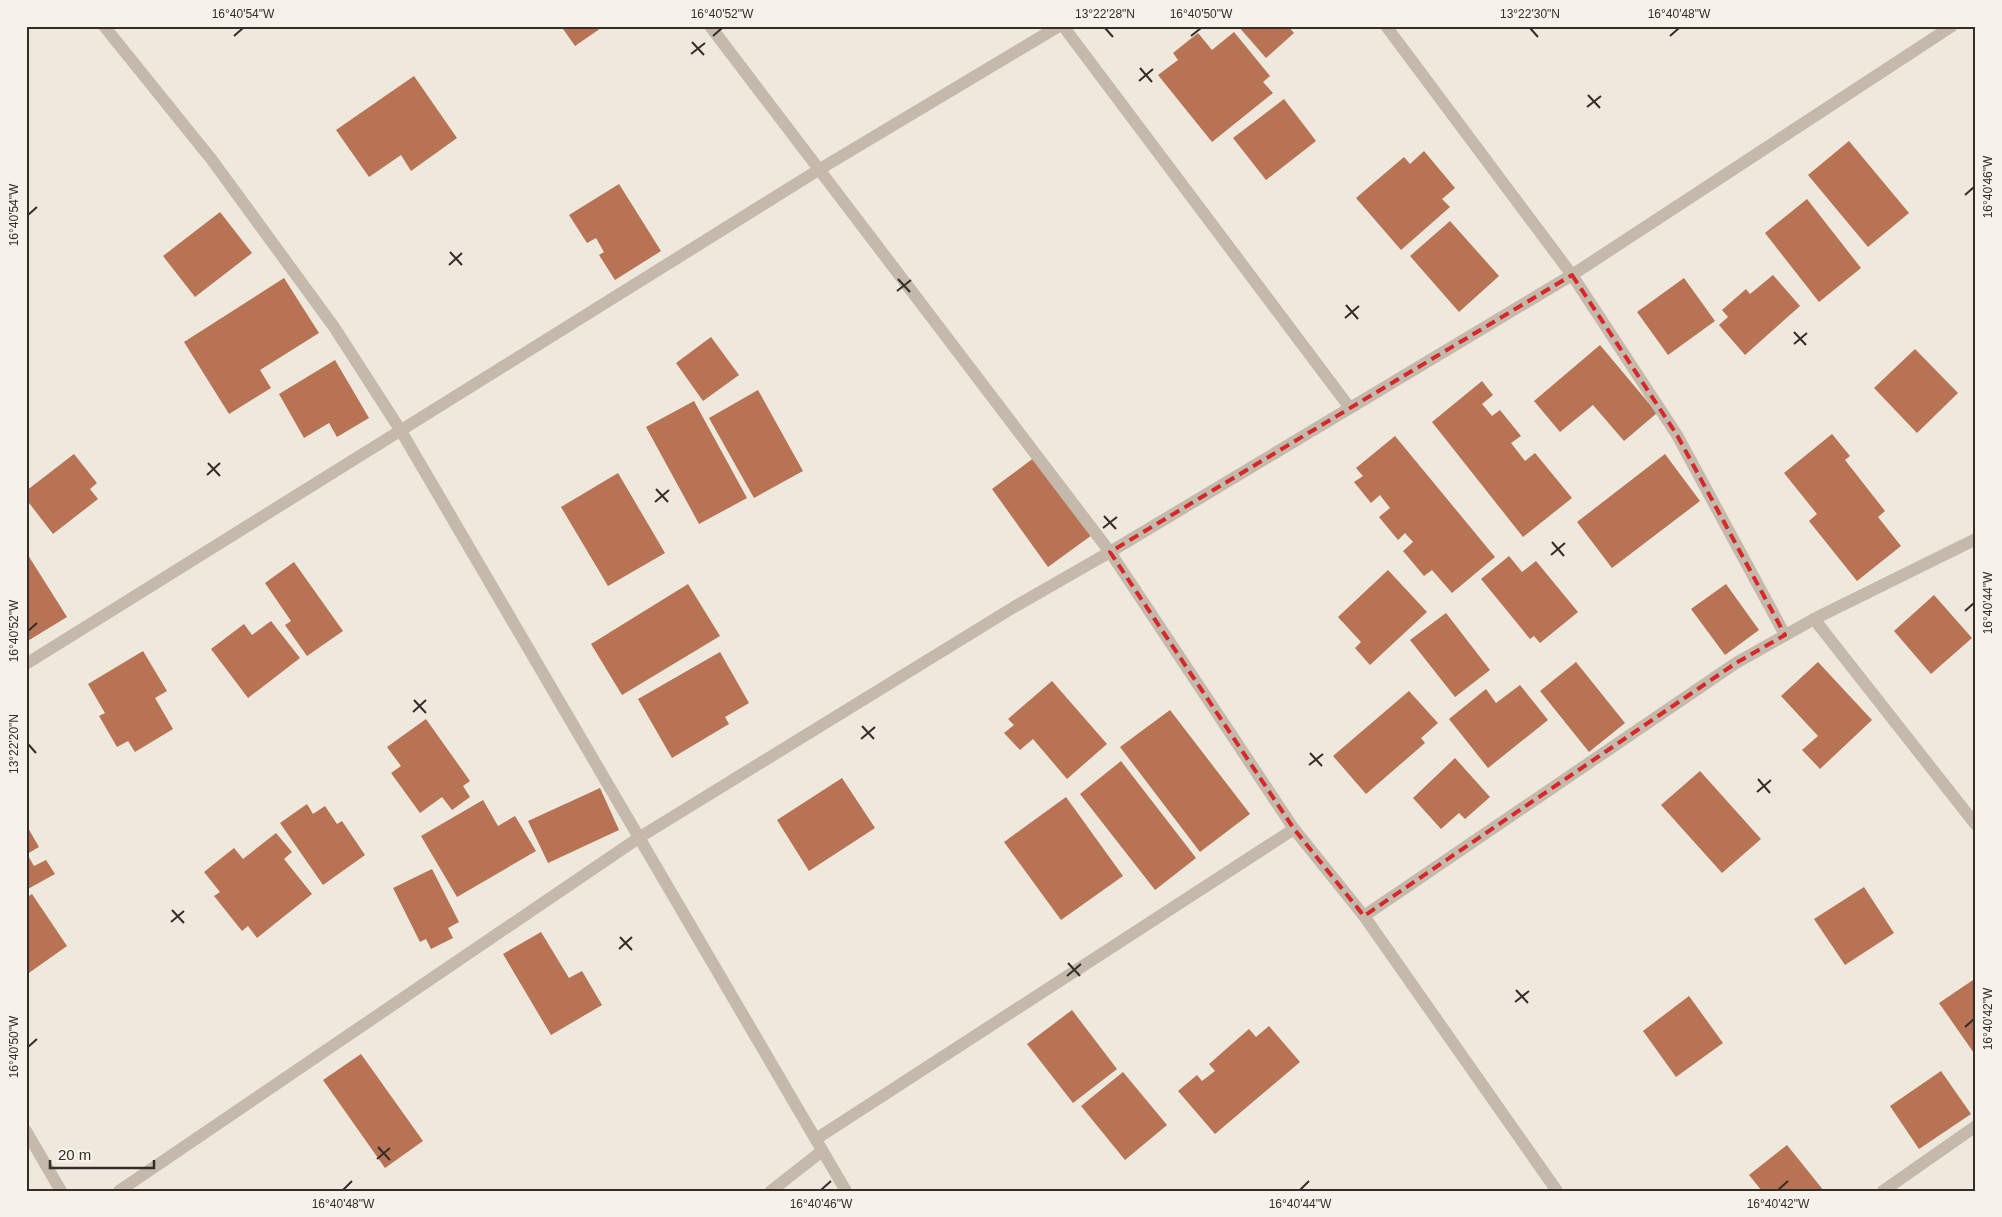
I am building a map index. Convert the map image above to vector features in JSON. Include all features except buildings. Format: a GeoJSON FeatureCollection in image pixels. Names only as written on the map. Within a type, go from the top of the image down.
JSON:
{"type":"FeatureCollection","features":[{"type":"Feature","properties":{"kind":"street"},"geometry":{"type":"LineString","coordinates":[[104,26],[218,168],[334,327],[401,431],[846,1191]]}},
{"type":"Feature","properties":{"kind":"street"},"geometry":{"type":"LineString","coordinates":[[710,26],[1110,552],[1294,829],[1364,916],[1557,1191]]}},
{"type":"Feature","properties":{"kind":"street"},"geometry":{"type":"LineString","coordinates":[[26,664],[820,169],[1059,26]]}},
{"type":"Feature","properties":{"kind":"street"},"geometry":{"type":"LineString","coordinates":[[1063,26],[1350,408]]}},
{"type":"Feature","properties":{"kind":"street"},"geometry":{"type":"LineString","coordinates":[[1386,26],[1572,275],[1677,435],[1785,635]]}},
{"type":"Feature","properties":{"kind":"street"},"geometry":{"type":"LineString","coordinates":[[119,1191],[640,837],[1014,607],[1110,552],[1572,275],[1952,26]]}},
{"type":"Feature","properties":{"kind":"street"},"geometry":{"type":"LineString","coordinates":[[1364,916],[1736,663],[1814,619],[1976,539]]}},
{"type":"Feature","properties":{"kind":"street"},"geometry":{"type":"LineString","coordinates":[[1814,619],[1976,825]]}},
{"type":"Feature","properties":{"kind":"street"},"geometry":{"type":"LineString","coordinates":[[816,1139],[1294,829]]}},
{"type":"Feature","properties":{"kind":"street"},"geometry":{"type":"LineString","coordinates":[[1883,1191],[1976,1126]]}},
{"type":"Feature","properties":{"kind":"street"},"geometry":{"type":"LineString","coordinates":[[26,1131],[61,1191]]}},
{"type":"Feature","properties":{"kind":"street"},"geometry":{"type":"LineString","coordinates":[[771,1191],[822,1151]]}},
{"type":"Feature","properties":{"kind":"highlighted area"},"geometry":{"type":"Polygon","coordinates":[[[1572,275],[1677,435],[1785,635],[1736,663],[1364,916],[1294,829],[1110,552],[1572,275]]]}}]}
